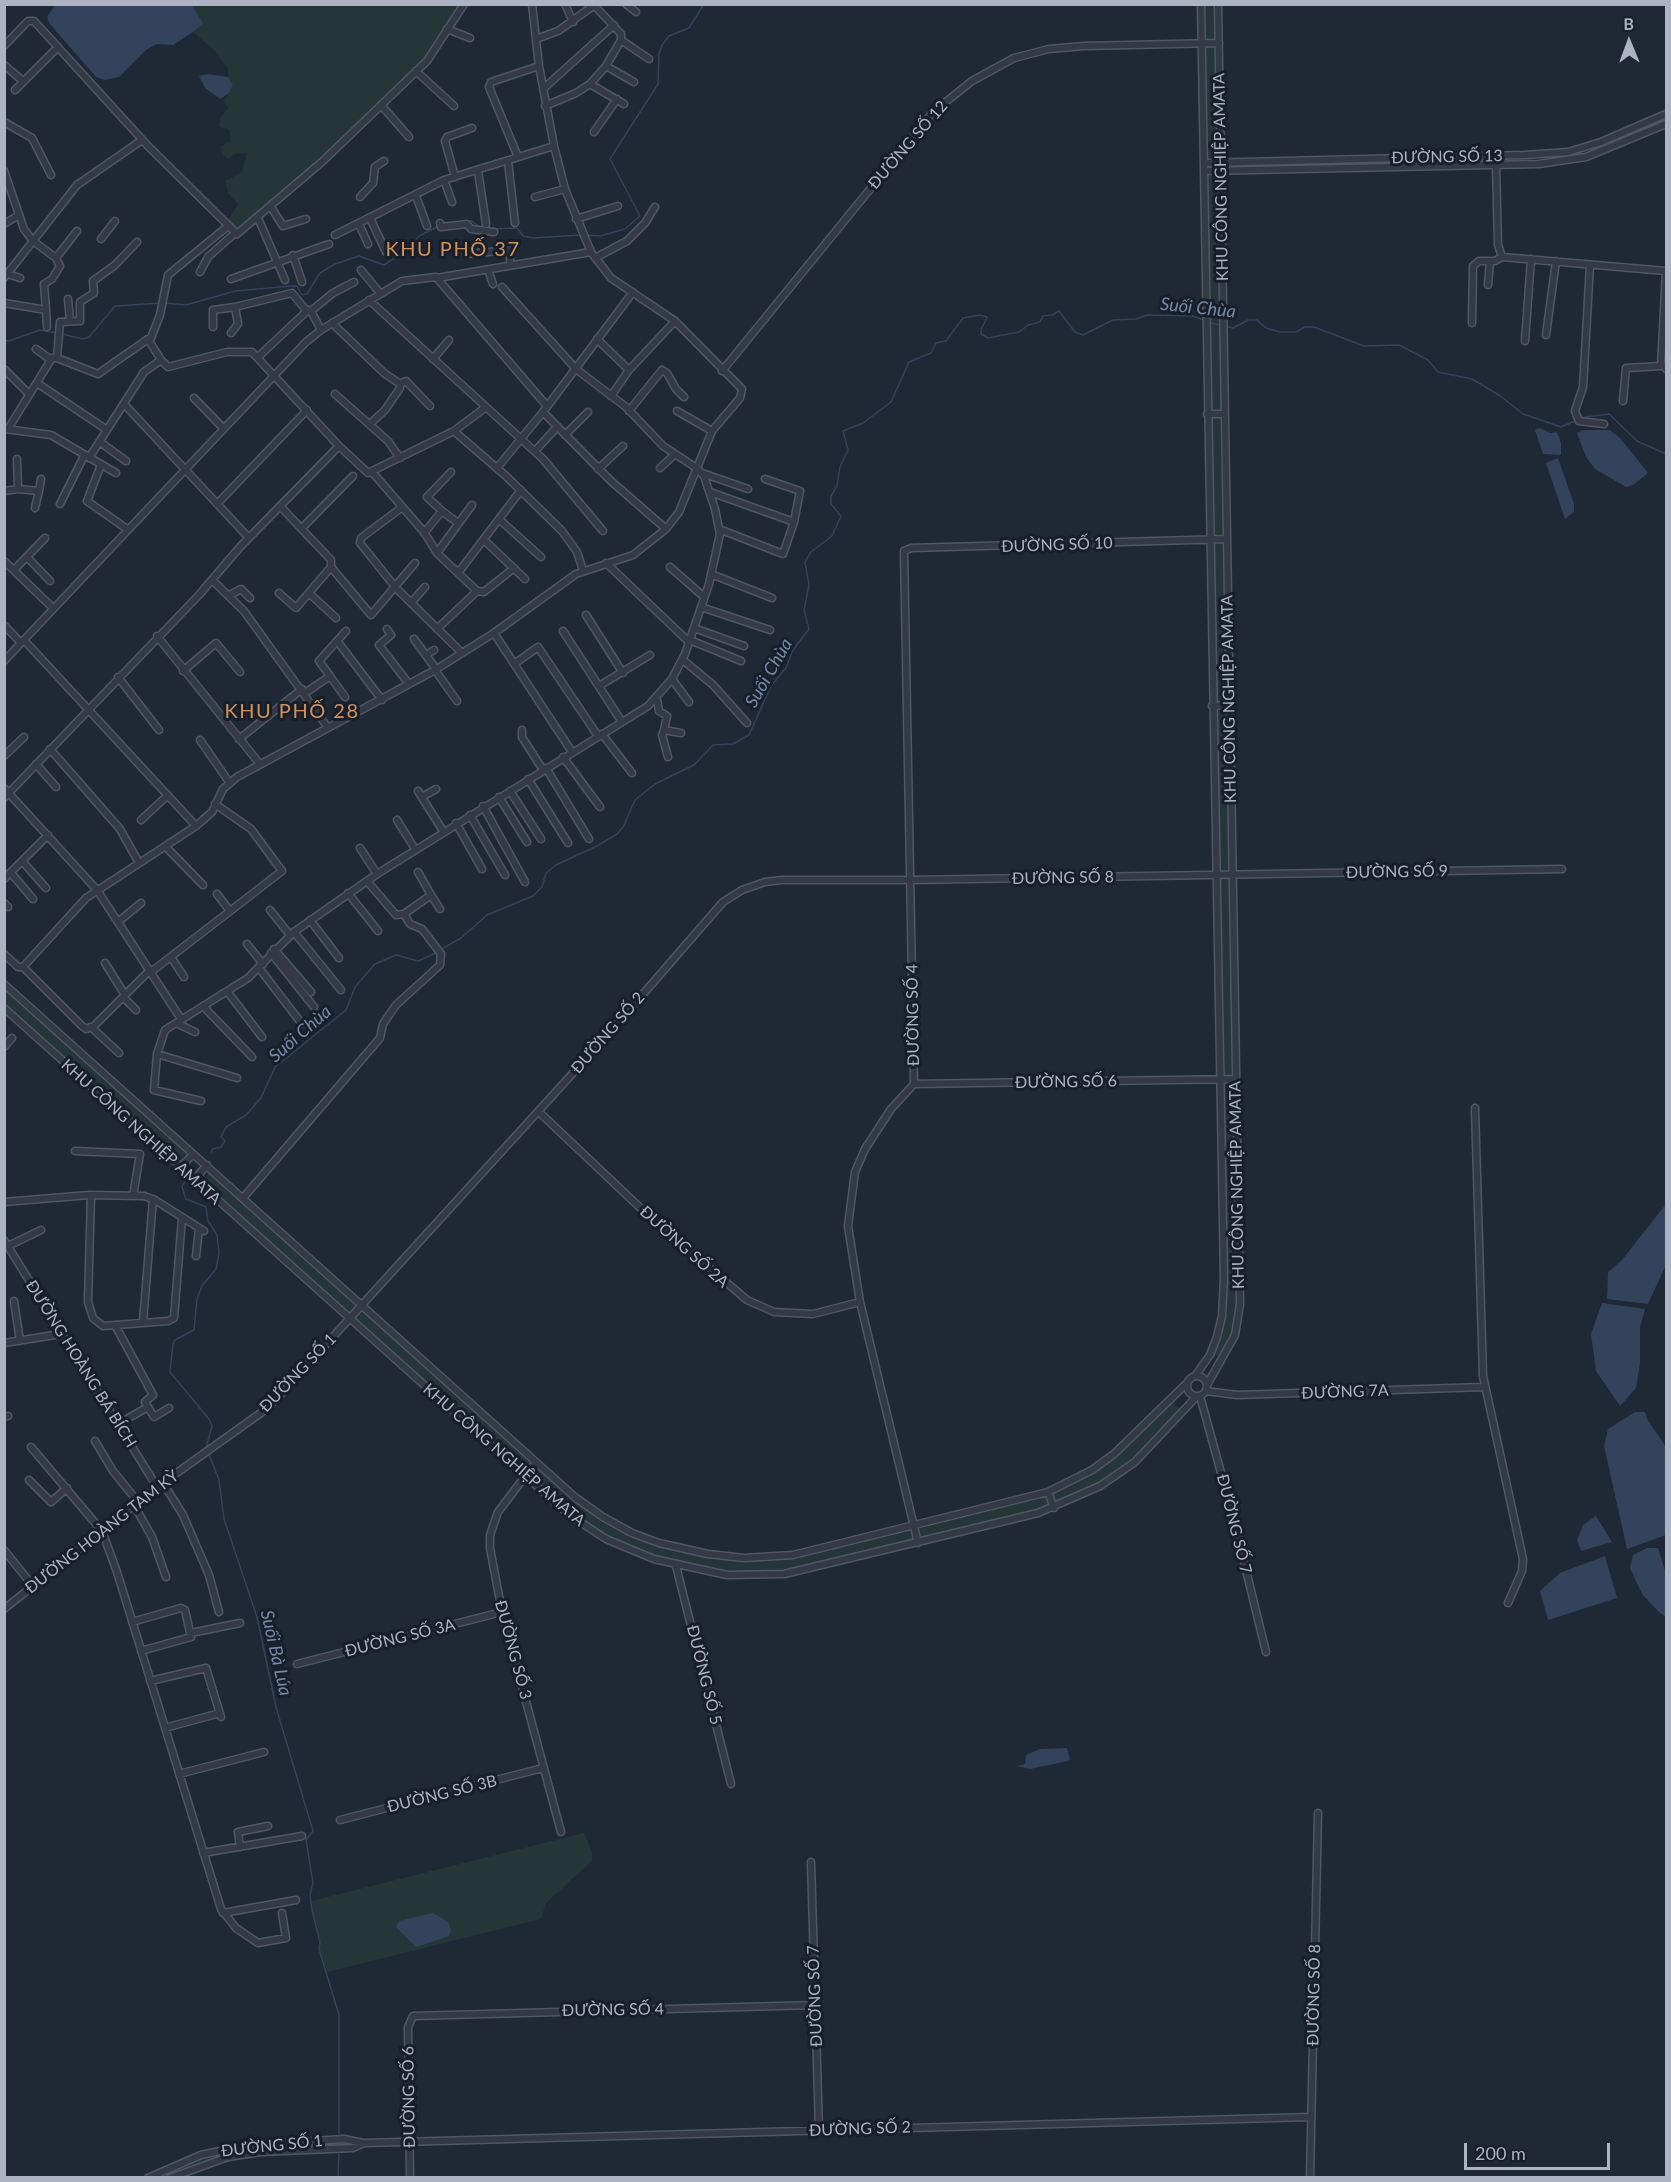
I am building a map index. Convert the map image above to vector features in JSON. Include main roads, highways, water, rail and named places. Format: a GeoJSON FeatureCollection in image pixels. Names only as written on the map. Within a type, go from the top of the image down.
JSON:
{"type":"FeatureCollection","features":[{"type":"Feature","properties":{"kind":"water"},"geometry":{"type":"Polygon","coordinates":[[[191,4],[203,23],[193,32],[173,45],[157,44],[146,50],[119,77],[105,80],[96,77],[49,23],[47,17],[55,5],[191,4]]]}},
{"type":"Feature","properties":{"kind":"water"},"geometry":{"type":"Polygon","coordinates":[[[207,74],[228,77],[233,85],[228,94],[220,99],[205,88],[199,76],[207,74]]]}},
{"type":"Feature","properties":{"kind":"water"},"geometry":{"type":"Polygon","coordinates":[[[1540,428],[1550,433],[1557,432],[1561,443],[1561,455],[1543,454],[1535,430],[1540,428]]]}},
{"type":"Feature","properties":{"kind":"water"},"geometry":{"type":"Polygon","coordinates":[[[1583,430],[1610,430],[1621,439],[1648,473],[1633,485],[1626,487],[1595,469],[1586,457],[1577,433],[1583,430]]]}},
{"type":"Feature","properties":{"kind":"water"},"geometry":{"type":"Polygon","coordinates":[[[1558,458],[1574,504],[1574,512],[1565,519],[1546,463],[1558,458]]]}},
{"type":"Feature","properties":{"kind":"water"},"geometry":{"type":"Polygon","coordinates":[[[1666,1204],[1666,1265],[1648,1304],[1607,1299],[1608,1272],[1622,1260],[1666,1204]]]}},
{"type":"Feature","properties":{"kind":"water"},"geometry":{"type":"Polygon","coordinates":[[[1602,1303],[1645,1309],[1640,1327],[1640,1363],[1636,1388],[1620,1406],[1596,1371],[1591,1334],[1602,1303]]]}},
{"type":"Feature","properties":{"kind":"water"},"geometry":{"type":"Polygon","coordinates":[[[1635,1412],[1645,1412],[1647,1419],[1666,1447],[1666,1535],[1627,1549],[1604,1446],[1608,1429],[1635,1412]]]}},
{"type":"Feature","properties":{"kind":"water"},"geometry":{"type":"Polygon","coordinates":[[[1596,1516],[1612,1542],[1581,1551],[1577,1540],[1583,1525],[1596,1516]]]}},
{"type":"Feature","properties":{"kind":"water"},"geometry":{"type":"Polygon","coordinates":[[[1647,1548],[1658,1548],[1666,1574],[1666,1617],[1642,1594],[1630,1568],[1633,1555],[1647,1548]]]}},
{"type":"Feature","properties":{"kind":"water"},"geometry":{"type":"Polygon","coordinates":[[[1605,1556],[1617,1598],[1548,1620],[1540,1591],[1560,1573],[1605,1556]]]}},
{"type":"Feature","properties":{"kind":"water"},"geometry":{"type":"Polygon","coordinates":[[[1067,1748],[1070,1759],[1068,1761],[1030,1769],[1017,1766],[1025,1764],[1026,1755],[1040,1749],[1067,1748]]]}},
{"type":"Feature","properties":{"kind":"water"},"geometry":{"type":"Polygon","coordinates":[[[433,1913],[448,1922],[451,1930],[449,1936],[416,1947],[396,1927],[399,1921],[433,1913]]]}},
{"type":"Feature","properties":{"kind":"waterway"},"geometry":{"type":"LineString","coordinates":[[585,235],[600,236],[625,229],[640,216],[610,159],[658,84],[659,54],[662,45],[669,36],[689,28],[704,4]]}},
{"type":"Feature","properties":{"kind":"waterway"},"geometry":{"type":"LineString","coordinates":[[443,224],[472,221],[480,227]]}},
{"type":"Feature","properties":{"kind":"waterway"},"geometry":{"type":"LineString","coordinates":[[165,303],[186,305],[235,291],[291,286],[297,286],[302,295],[307,294],[320,273],[335,264],[359,256],[384,265],[407,250],[419,236],[439,226]]}},
{"type":"Feature","properties":{"kind":"waterway"},"geometry":{"type":"LineString","coordinates":[[491,229],[517,228],[523,236],[533,238],[581,235]]}},
{"type":"Feature","properties":{"kind":"waterway"},"geometry":{"type":"LineString","coordinates":[[62,334],[83,339],[89,337],[115,306],[161,303]]}},
{"type":"Feature","properties":{"kind":"waterway","name":"Suối Chùa"},"geometry":{"type":"LineString","coordinates":[[440,950],[461,938],[487,915],[533,896],[542,887],[546,873],[556,865],[617,834],[623,827],[635,800],[655,784],[694,765],[713,745],[733,744],[749,735],[771,686],[786,668],[793,650],[809,629],[804,610],[809,585],[805,562],[811,552],[832,536],[841,516],[831,504],[831,496],[837,486],[840,467],[848,450],[843,431],[863,423],[891,402],[909,362],[931,353],[936,343],[946,341],[963,318],[980,315],[987,317],[981,334],[988,338],[1019,332],[1028,325],[1040,322],[1043,316],[1059,311],[1075,332],[1083,335],[1113,320],[1136,319],[1147,315],[1193,316],[1206,321]]}},
{"type":"Feature","properties":{"kind":"waterway","name":"Suối Chùa"},"geometry":{"type":"LineString","coordinates":[[1225,326],[1233,328],[1248,320],[1257,320],[1266,328],[1280,332],[1296,332],[1305,327],[1314,327],[1364,346],[1399,345],[1428,360],[1438,372],[1472,379],[1499,395],[1523,414],[1561,427],[1575,421]]}},
{"type":"Feature","properties":{"kind":"waterway","name":"Suối Chùa"},"geometry":{"type":"LineString","coordinates":[[1210,323],[1220,325]]}},
{"type":"Feature","properties":{"kind":"waterway"},"geometry":{"type":"LineString","coordinates":[[4,340],[9,341],[40,330],[57,333]]}},
{"type":"Feature","properties":{"kind":"waterway","name":"Suối Chùa"},"geometry":{"type":"LineString","coordinates":[[1579,418],[1609,414],[1637,441],[1666,454]]}},
{"type":"Feature","properties":{"kind":"waterway","name":"Suối Chùa"},"geometry":{"type":"LineString","coordinates":[[211,1152],[221,1147],[225,1141],[221,1137],[226,1127],[246,1115],[261,1098],[275,1067],[346,1010],[355,987],[375,964],[396,955],[418,961],[436,953]]}},
{"type":"Feature","properties":{"kind":"waterway","name":"Suối Bà Lúa"},"geometry":{"type":"LineString","coordinates":[[186,1179],[182,1187],[186,1199],[206,1207],[208,1221],[217,1235],[219,1253],[216,1269],[202,1286],[197,1299],[194,1330],[175,1340],[173,1344],[170,1372],[209,1419],[212,1426],[206,1448]]}},
{"type":"Feature","properties":{"kind":"waterway","name":"Suối Bà Lúa"},"geometry":{"type":"LineString","coordinates":[[208,1452],[219,1480],[224,1519],[257,1617],[276,1707],[313,1831],[306,1840],[313,1883],[310,1895],[312,1910],[320,1942],[319,1949],[339,2015],[339,2137]]}},
{"type":"Feature","properties":{"kind":"waterway","name":"Suối Bà Lúa"},"geometry":{"type":"LineString","coordinates":[[338,2178],[339,2151]]}},
{"type":"Feature","properties":{"kind":"district","name":"KHU PHỐ 37"},"geometry":{"type":"Point","coordinates":[453,250]}},
{"type":"Feature","properties":{"kind":"district","name":"KHU PHỐ 28"},"geometry":{"type":"Point","coordinates":[292,712]}}]}
